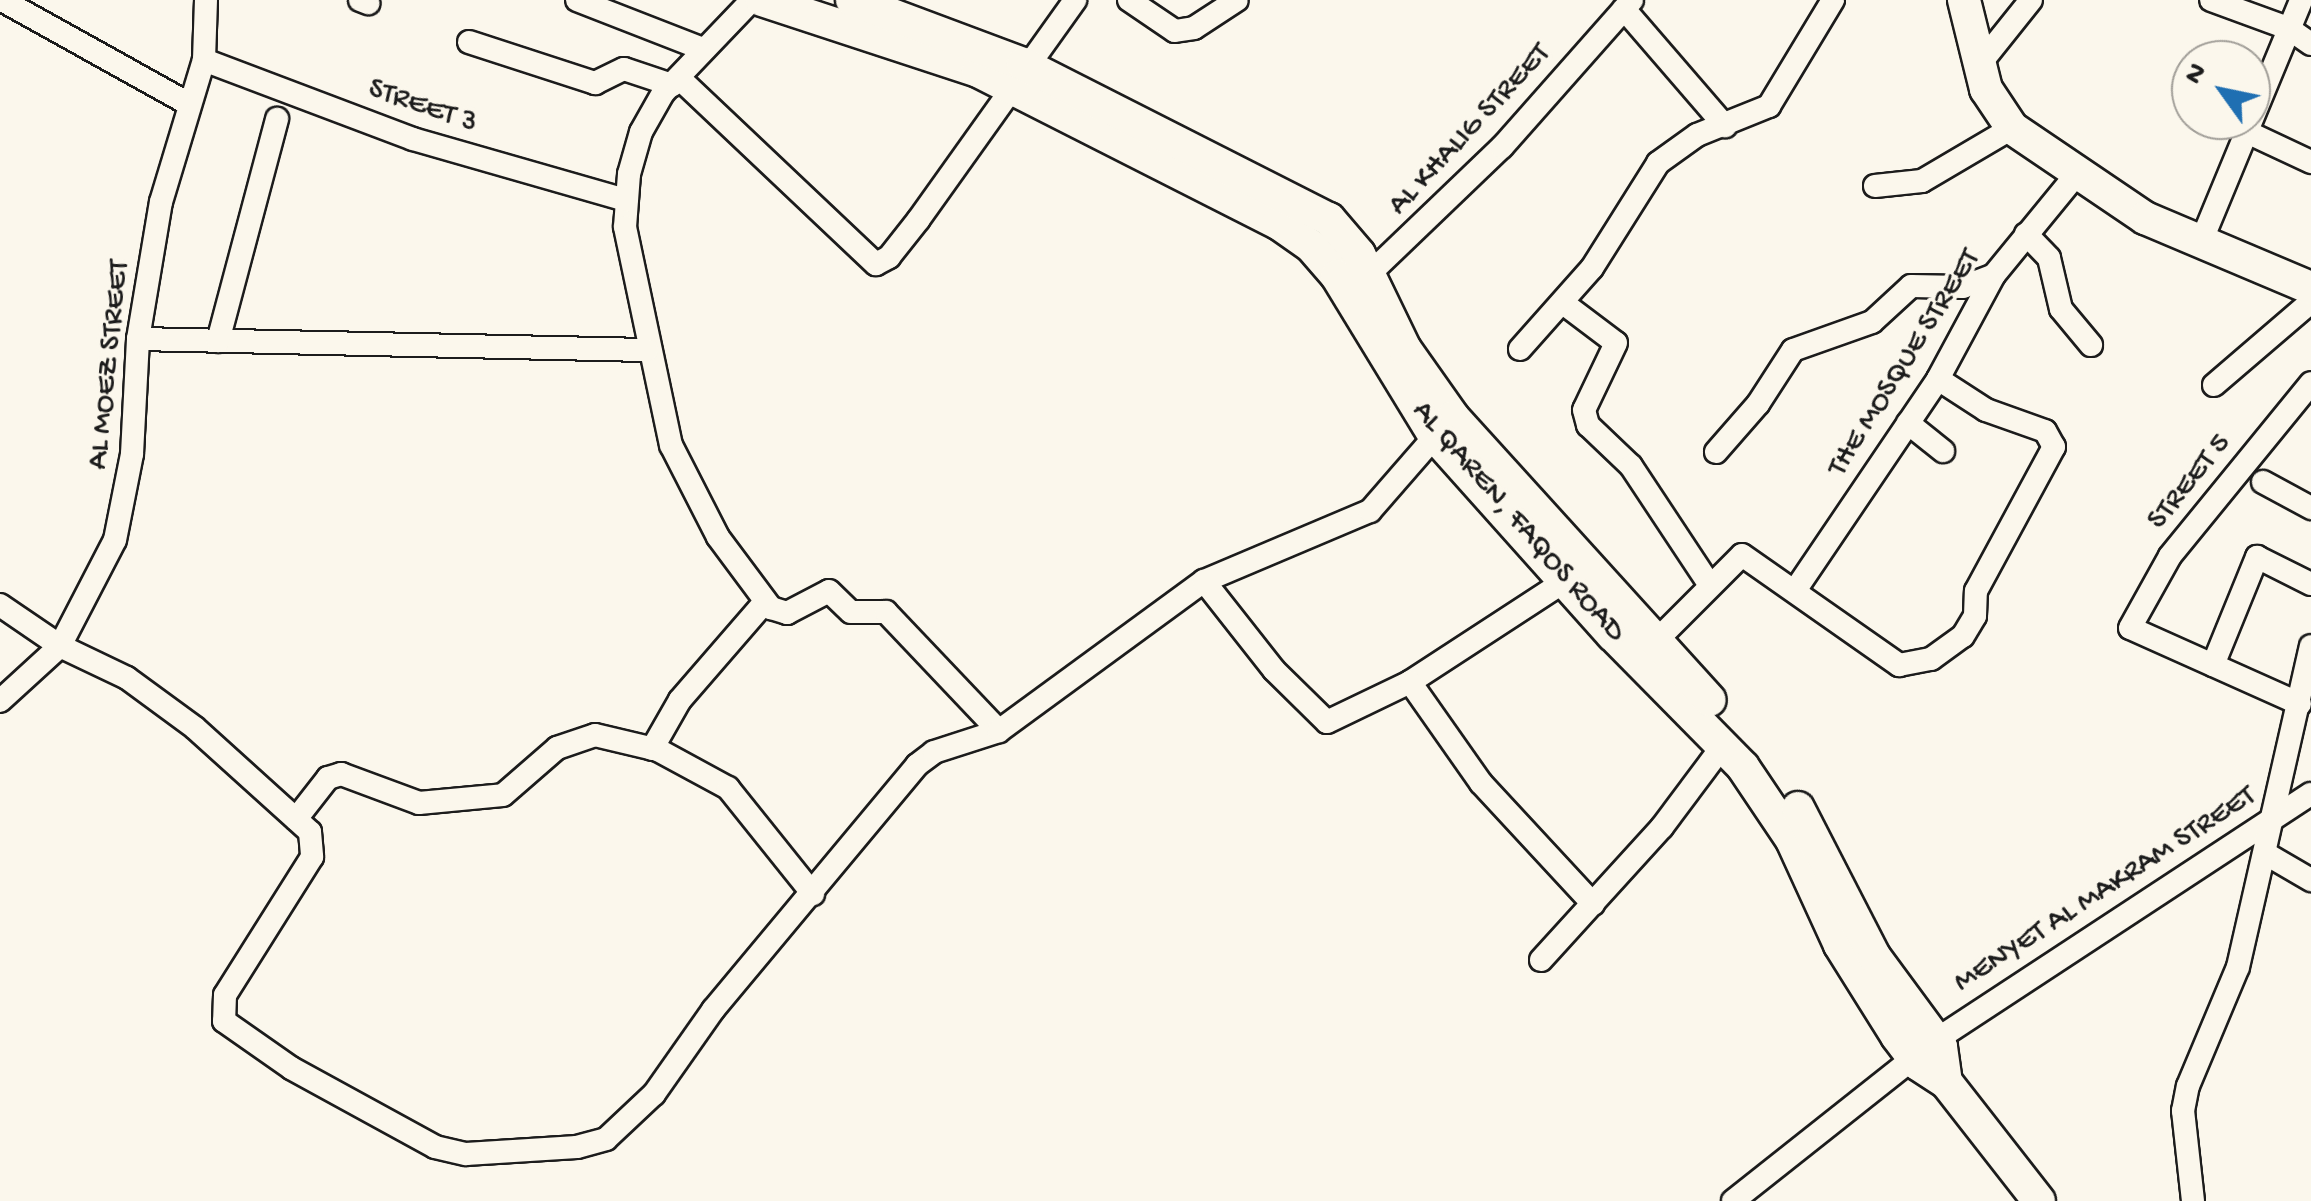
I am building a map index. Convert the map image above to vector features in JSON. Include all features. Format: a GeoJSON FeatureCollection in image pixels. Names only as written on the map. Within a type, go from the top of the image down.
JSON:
{"type":"FeatureCollection","features":[{"type":"Feature","properties":{"kind":"main road","name":"AL QAREN, FAQOS ROAD"},"geometry":{"type":"LineString","coordinates":[[762,0],[1016,74]]}},
{"type":"Feature","properties":{"kind":"main road","name":"AL QAREN, FAQOS ROAD"},"geometry":{"type":"LineString","coordinates":[[852,0],[1016,74],[1278,222],[1358,284],[1443,426],[1724,744],[1777,815],[1840,945],[1924,1049],[2028,1198]]}},
{"type":"Feature","properties":{"kind":"main road"},"geometry":{"type":"LineString","coordinates":[[1964,0],[1992,99],[2012,128],[2075,176],[2200,242],[2311,288]]}},
{"type":"Feature","properties":{"kind":"main road","name":"AL QAREN, FAQOS ROAD"},"geometry":{"type":"LineString","coordinates":[[1530,523],[1565,581],[1621,626],[1654,642],[1776,775],[1824,854],[1924,1049]]}},
{"type":"Feature","properties":{"kind":"street"},"geometry":{"type":"LineString","coordinates":[[2,0],[189,104]]}},
{"type":"Feature","properties":{"kind":"street"},"geometry":{"type":"LineString","coordinates":[[577,0],[703,50]]}},
{"type":"Feature","properties":{"kind":"street"},"geometry":{"type":"LineString","coordinates":[[752,0],[675,81],[641,132],[626,200],[647,350],[678,465],[765,602],[786,613],[829,592],[851,612],[886,612],[999,731]]}},
{"type":"Feature","properties":{"kind":"street"},"geometry":{"type":"LineString","coordinates":[[469,42],[594,83],[624,69],[675,81],[876,264],[889,257],[919,218],[1016,74],[1075,0]]}},
{"type":"Feature","properties":{"kind":"street"},"geometry":{"type":"LineString","coordinates":[[1129,0],[1165,28],[1185,31],[1237,0]]}},
{"type":"Feature","properties":{"kind":"street"},"geometry":{"type":"LineString","coordinates":[[1520,349],[1603,253],[1658,163],[1676,146],[1756,116],[1780,94],[1832,0]]}},
{"type":"Feature","properties":{"kind":"street"},"geometry":{"type":"LineString","coordinates":[[1979,64],[2031,0]]}},
{"type":"Feature","properties":{"kind":"street"},"geometry":{"type":"LineString","coordinates":[[2211,0],[2288,28],[2311,44]]}},
{"type":"Feature","properties":{"kind":"street"},"geometry":{"type":"LineString","coordinates":[[2271,70],[2301,0]]}},
{"type":"Feature","properties":{"kind":"street","name":"AL MOEZ STREET"},"geometry":{"type":"LineString","coordinates":[[0,701],[60,646],[98,584],[119,526],[132,454],[138,339],[161,202],[204,60],[205,1]]}},
{"type":"Feature","properties":{"kind":"street"},"geometry":{"type":"LineString","coordinates":[[1628,5],[1725,126]]}},
{"type":"Feature","properties":{"kind":"street","name":"AL KHALIG STREET"},"geometry":{"type":"LineString","coordinates":[[1358,284],[1502,147],[1628,5]]}},
{"type":"Feature","properties":{"kind":"street","name":"STREET 3"},"geometry":{"type":"LineString","coordinates":[[204,60],[413,139],[626,200]]}},
{"type":"Feature","properties":{"kind":"street"},"geometry":{"type":"LineString","coordinates":[[218,341],[277,119]]}},
{"type":"Feature","properties":{"kind":"street"},"geometry":{"type":"LineString","coordinates":[[1875,186],[1922,182],[2012,128]]}},
{"type":"Feature","properties":{"kind":"street"},"geometry":{"type":"LineString","coordinates":[[2200,242],[2243,140]]}},
{"type":"Feature","properties":{"kind":"street"},"geometry":{"type":"LineString","coordinates":[[2263,140],[2311,162]]}},
{"type":"Feature","properties":{"kind":"street","name":"THE MOSQUE STREET"},"geometry":{"type":"LineString","coordinates":[[1796,589],[1938,380],[1994,274],[2075,176]]}},
{"type":"Feature","properties":{"kind":"street"},"geometry":{"type":"LineString","coordinates":[[2026,234],[2050,258],[2061,309],[2091,346]]}},
{"type":"Feature","properties":{"kind":"street"},"geometry":{"type":"LineString","coordinates":[[1716,452],[1758,404],[1793,350],[1872,322],[1911,286],[1963,288],[1994,274]]}},
{"type":"Feature","properties":{"kind":"street"},"geometry":{"type":"LineString","coordinates":[[1563,302],[1616,343],[1584,410],[1588,425],[1631,466],[1710,584]]}},
{"type":"Feature","properties":{"kind":"street"},"geometry":{"type":"LineString","coordinates":[[2214,385],[2311,302]]}},
{"type":"Feature","properties":{"kind":"street"},"geometry":{"type":"LineString","coordinates":[[138,339],[647,350]]}},
{"type":"Feature","properties":{"kind":"street"},"geometry":{"type":"LineString","coordinates":[[1654,642],[1736,557],[1748,555],[1900,665],[1931,659],[1970,627],[1976,591],[2022,514],[2053,441],[1938,380]]}},
{"type":"Feature","properties":{"kind":"street","name":"STREET 5"},"geometry":{"type":"LineString","coordinates":[[2214,665],[2130,628],[2170,556],[2311,383]]}},
{"type":"Feature","properties":{"kind":"street"},"geometry":{"type":"LineString","coordinates":[[1908,423],[1943,451]]}},
{"type":"Feature","properties":{"kind":"street"},"geometry":{"type":"LineString","coordinates":[[0,605],[60,646],[127,678],[310,832],[312,856],[225,995],[224,1022],[435,1147],[466,1154],[606,1139],[654,1094],[702,1024],[917,765],[934,752],[999,731],[1204,581],[1370,511],[1443,426]]}},
{"type":"Feature","properties":{"kind":"street"},"geometry":{"type":"LineString","coordinates":[[2263,482],[2311,508]]}},
{"type":"Feature","properties":{"kind":"street"},"geometry":{"type":"LineString","coordinates":[[2300,704],[2214,665],[2256,558],[2311,584]]}},
{"type":"Feature","properties":{"kind":"street"},"geometry":{"type":"LineString","coordinates":[[1204,581],[1320,720],[1335,722],[1410,682],[1565,581]]}},
{"type":"Feature","properties":{"kind":"street"},"geometry":{"type":"LineString","coordinates":[[652,749],[680,700],[765,602]]}},
{"type":"Feature","properties":{"kind":"street"},"geometry":{"type":"LineString","coordinates":[[2193,1201],[2183,1111],[2188,1086],[2238,966],[2278,814],[2311,646]]}},
{"type":"Feature","properties":{"kind":"street"},"geometry":{"type":"LineString","coordinates":[[1410,682],[1481,784],[1594,904]]}},
{"type":"Feature","properties":{"kind":"street"},"geometry":{"type":"LineString","coordinates":[[296,818],[328,778],[341,774],[418,804],[503,795],[557,748],[582,736],[652,749],[728,788],[813,894]]}},
{"type":"Feature","properties":{"kind":"street"},"geometry":{"type":"LineString","coordinates":[[1540,960],[1594,904],[1724,744]]}},
{"type":"Feature","properties":{"kind":"street","name":"MENYET AL MAKRAM STREET"},"geometry":{"type":"LineString","coordinates":[[1733,1201],[1924,1049],[2311,794]]}},
{"type":"Feature","properties":{"kind":"street"},"geometry":{"type":"LineString","coordinates":[[2268,856],[2311,880]]}}]}
